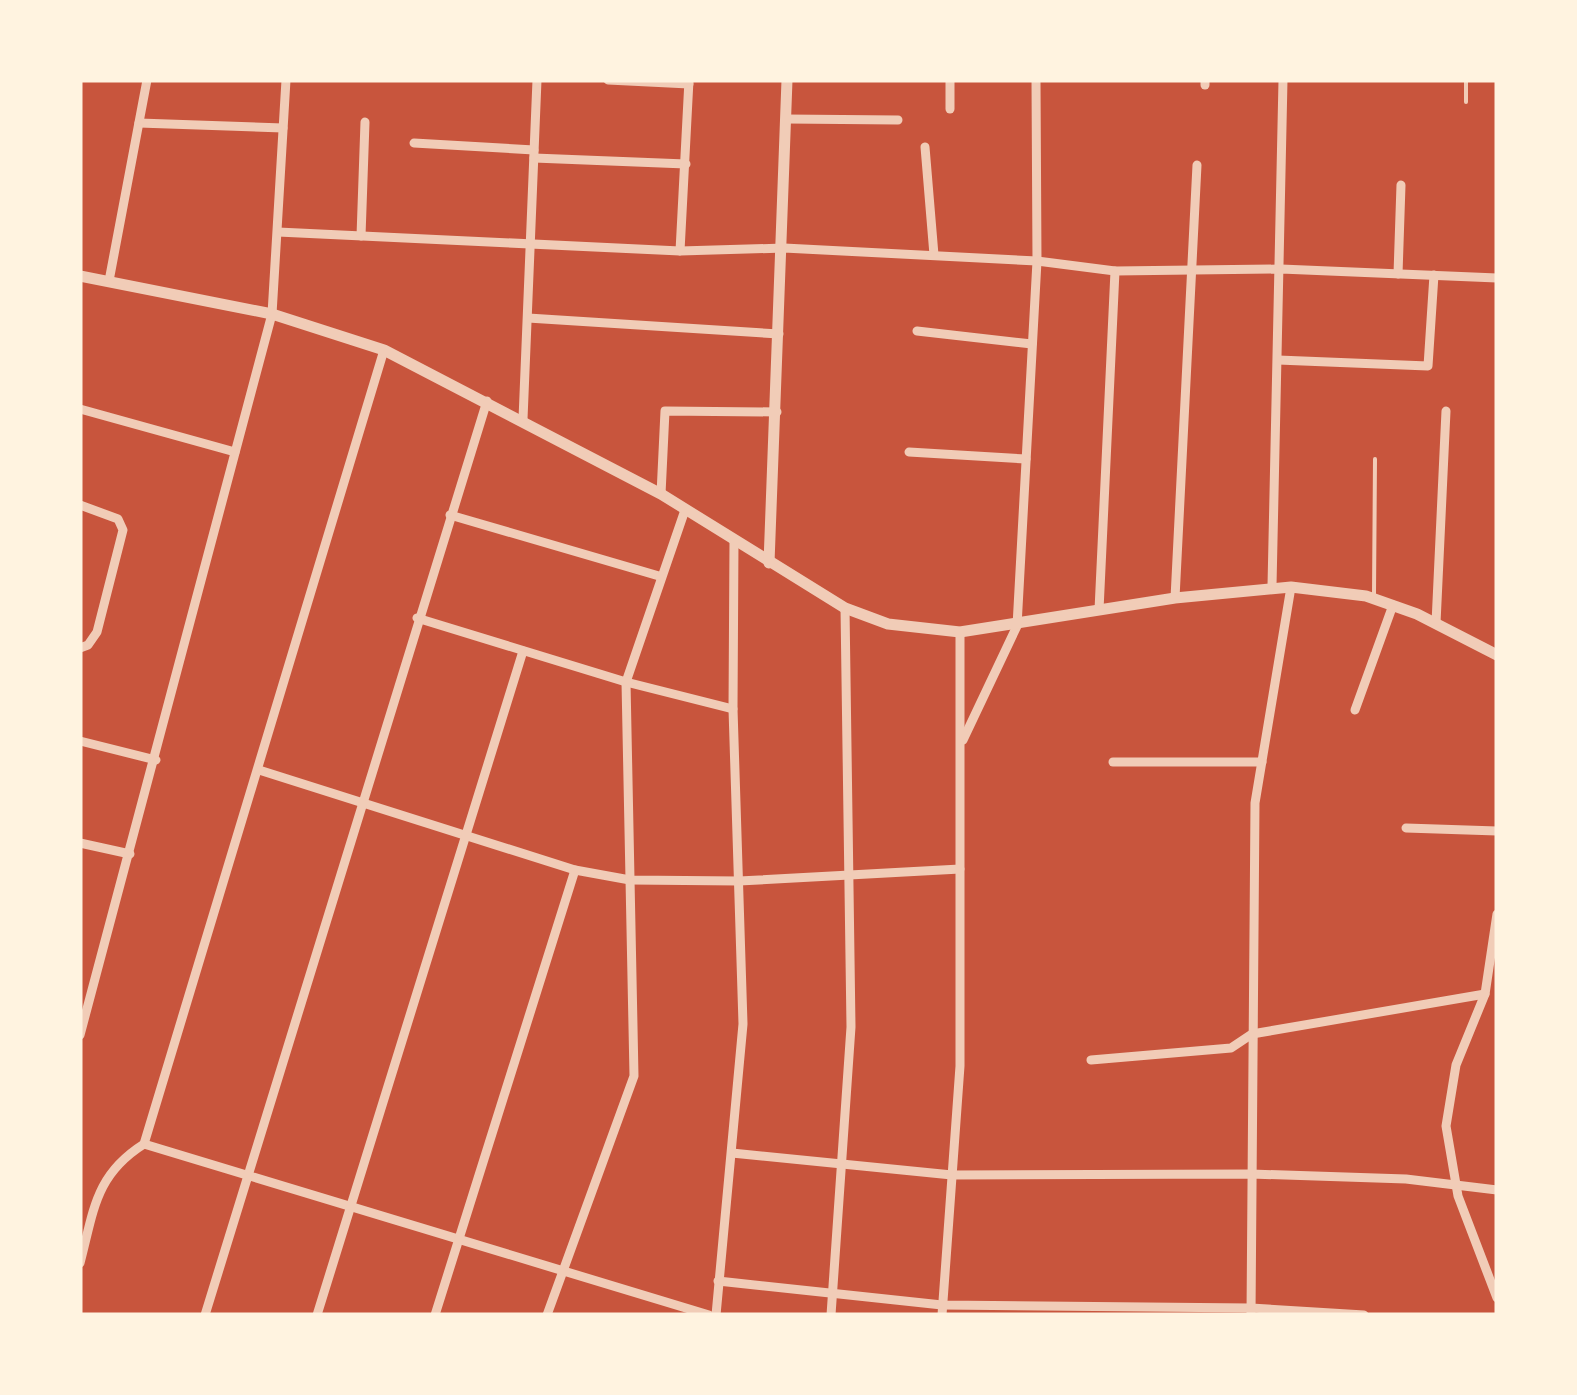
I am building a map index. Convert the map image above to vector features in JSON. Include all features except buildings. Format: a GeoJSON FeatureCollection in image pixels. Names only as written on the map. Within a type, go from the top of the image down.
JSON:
{"type":"FeatureCollection","features":[{"type":"Feature","properties":{"kind":"street"},"geometry":{"type":"LineString","coordinates":[[110,281],[147,80]]}},
{"type":"Feature","properties":{"kind":"street"},"geometry":{"type":"LineString","coordinates":[[80,1033],[272,314],[286,80]]}},
{"type":"Feature","properties":{"kind":"street"},"geometry":{"type":"LineString","coordinates":[[523,418],[538,80]]}},
{"type":"Feature","properties":{"kind":"street"},"geometry":{"type":"LineString","coordinates":[[608,80],[689,82],[680,251]]}},
{"type":"Feature","properties":{"kind":"street"},"geometry":{"type":"LineString","coordinates":[[769,563],[784,248],[787,80]]}},
{"type":"Feature","properties":{"kind":"street"},"geometry":{"type":"LineString","coordinates":[[950,80],[950,109]]}},
{"type":"Feature","properties":{"kind":"street"},"geometry":{"type":"LineString","coordinates":[[961,745],[1017,626],[1036,260],[1036,80]]}},
{"type":"Feature","properties":{"kind":"street"},"geometry":{"type":"LineString","coordinates":[[1272,586],[1283,80]]}},
{"type":"Feature","properties":{"kind":"street"},"geometry":{"type":"LineString","coordinates":[[786,119],[898,120]]}},
{"type":"Feature","properties":{"kind":"street"},"geometry":{"type":"LineString","coordinates":[[139,122],[284,128]]}},
{"type":"Feature","properties":{"kind":"street"},"geometry":{"type":"LineString","coordinates":[[361,236],[365,122]]}},
{"type":"Feature","properties":{"kind":"street"},"geometry":{"type":"LineString","coordinates":[[414,143],[686,164]]}},
{"type":"Feature","properties":{"kind":"street"},"geometry":{"type":"LineString","coordinates":[[925,147],[934,255]]}},
{"type":"Feature","properties":{"kind":"street"},"geometry":{"type":"LineString","coordinates":[[1175,598],[1197,164]]}},
{"type":"Feature","properties":{"kind":"street"},"geometry":{"type":"LineString","coordinates":[[1398,274],[1401,185]]}},
{"type":"Feature","properties":{"kind":"street"},"geometry":{"type":"LineString","coordinates":[[278,232],[680,251],[784,248],[1036,260],[1115,271],[1281,269],[1497,278]]}},
{"type":"Feature","properties":{"kind":"street"},"geometry":{"type":"LineString","coordinates":[[1099,610],[1115,271]]}},
{"type":"Feature","properties":{"kind":"street"},"geometry":{"type":"LineString","coordinates":[[1278,360],[1428,366],[1434,275]]}},
{"type":"Feature","properties":{"kind":"street"},"geometry":{"type":"LineString","coordinates":[[80,276],[272,314],[384,350],[523,418],[660,494],[845,608],[888,624],[960,632],[1272,586],[1374,598],[1436,623],[1497,655]]}},
{"type":"Feature","properties":{"kind":"street"},"geometry":{"type":"LineString","coordinates":[[528,318],[779,334]]}},
{"type":"Feature","properties":{"kind":"street"},"geometry":{"type":"LineString","coordinates":[[918,332],[1032,344]]}},
{"type":"Feature","properties":{"kind":"street"},"geometry":{"type":"LineString","coordinates":[[80,1263],[102,1182],[118,1161],[144,1144],[384,350]]}},
{"type":"Feature","properties":{"kind":"street"},"geometry":{"type":"LineString","coordinates":[[205,1315],[487,401]]}},
{"type":"Feature","properties":{"kind":"street"},"geometry":{"type":"LineString","coordinates":[[80,409],[234,452]]}},
{"type":"Feature","properties":{"kind":"street"},"geometry":{"type":"LineString","coordinates":[[1436,623],[1446,410]]}},
{"type":"Feature","properties":{"kind":"street"},"geometry":{"type":"LineString","coordinates":[[660,494],[665,412],[777,412]]}},
{"type":"Feature","properties":{"kind":"street"},"geometry":{"type":"LineString","coordinates":[[910,452],[1026,459]]}},
{"type":"Feature","properties":{"kind":"street"},"geometry":{"type":"LineString","coordinates":[[80,505],[118,519],[123,530],[97,632],[88,645],[80,648]]}},
{"type":"Feature","properties":{"kind":"street"},"geometry":{"type":"LineString","coordinates":[[547,1315],[559,1271],[634,1076],[626,682],[684,510]]}},
{"type":"Feature","properties":{"kind":"street"},"geometry":{"type":"LineString","coordinates":[[450,516],[659,576]]}},
{"type":"Feature","properties":{"kind":"street"},"geometry":{"type":"LineString","coordinates":[[144,1144],[712,1315],[743,1024],[732,709],[734,540]]}},
{"type":"Feature","properties":{"kind":"street"},"geometry":{"type":"LineString","coordinates":[[1251,1311],[1256,803],[1291,587]]}},
{"type":"Feature","properties":{"kind":"street"},"geometry":{"type":"LineString","coordinates":[[1356,710],[1392,605]]}},
{"type":"Feature","properties":{"kind":"street"},"geometry":{"type":"LineString","coordinates":[[831,1315],[851,1027],[845,608]]}},
{"type":"Feature","properties":{"kind":"street"},"geometry":{"type":"LineString","coordinates":[[417,618],[626,682],[732,709]]}},
{"type":"Feature","properties":{"kind":"street"},"geometry":{"type":"LineString","coordinates":[[942,1310],[960,1066],[960,632]]}},
{"type":"Feature","properties":{"kind":"street"},"geometry":{"type":"LineString","coordinates":[[317,1315],[523,651]]}},
{"type":"Feature","properties":{"kind":"street"},"geometry":{"type":"LineString","coordinates":[[80,742],[156,760]]}},
{"type":"Feature","properties":{"kind":"street"},"geometry":{"type":"LineString","coordinates":[[1114,762],[1262,762]]}},
{"type":"Feature","properties":{"kind":"street"},"geometry":{"type":"LineString","coordinates":[[259,770],[575,870],[630,880],[739,881],[960,869]]}},
{"type":"Feature","properties":{"kind":"street"},"geometry":{"type":"LineString","coordinates":[[1406,828],[1497,831]]}},
{"type":"Feature","properties":{"kind":"street"},"geometry":{"type":"LineString","coordinates":[[80,843],[130,854]]}},
{"type":"Feature","properties":{"kind":"street"},"geometry":{"type":"LineString","coordinates":[[434,1315],[575,870]]}},
{"type":"Feature","properties":{"kind":"street"},"geometry":{"type":"LineString","coordinates":[[1497,914],[1484,994],[1456,1066],[1446,1126],[1456,1186],[1497,1298]]}},
{"type":"Feature","properties":{"kind":"street"},"geometry":{"type":"LineString","coordinates":[[1091,1060],[1231,1048],[1252,1034],[1484,994]]}},
{"type":"Feature","properties":{"kind":"street"},"geometry":{"type":"LineString","coordinates":[[732,1153],[952,1176],[1251,1174],[1406,1179],[1497,1190]]}},
{"type":"Feature","properties":{"kind":"street"},"geometry":{"type":"LineString","coordinates":[[80,1215],[92,1218]]}},
{"type":"Feature","properties":{"kind":"street"},"geometry":{"type":"LineString","coordinates":[[718,1280],[942,1310],[1364,1315]]}},
{"type":"Feature","properties":{"kind":"street"},"geometry":{"type":"LineString","coordinates":[[662,1315],[666,1302]]}},
{"type":"Feature","properties":{"kind":"lane"},"geometry":{"type":"LineString","coordinates":[[1466,80],[1466,102]]}},
{"type":"Feature","properties":{"kind":"lane"},"geometry":{"type":"LineString","coordinates":[[1374,598],[1375,459]]}}]}
